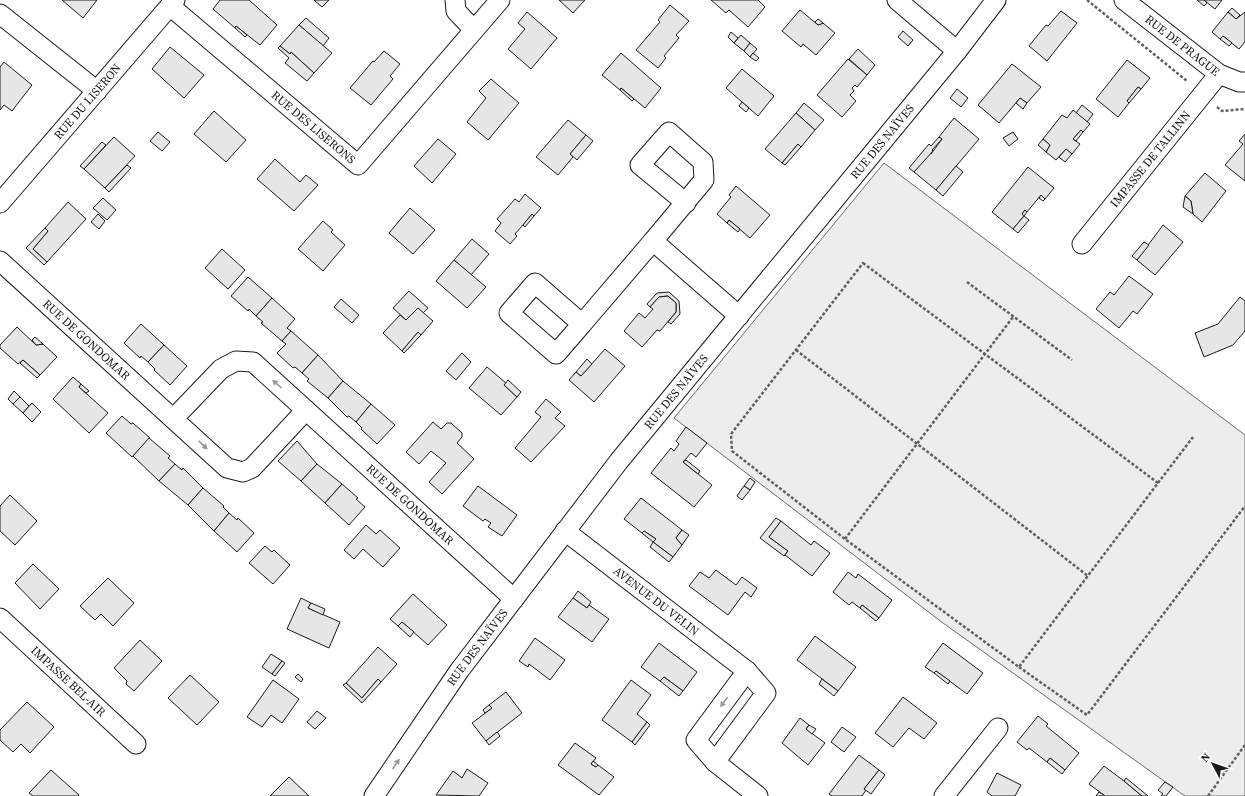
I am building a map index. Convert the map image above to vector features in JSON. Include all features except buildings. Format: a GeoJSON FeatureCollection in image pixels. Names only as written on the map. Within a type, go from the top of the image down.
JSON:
{"type":"FeatureCollection","features":[{"type":"Feature","properties":{"kind":"street"},"geometry":{"type":"LineString","coordinates":[[455,0],[456,10],[474,30]]}},
{"type":"Feature","properties":{"kind":"street","name":"RUE DES LISERONS"},"geometry":{"type":"LineString","coordinates":[[172,3],[358,165],[500,0]]}},
{"type":"Feature","properties":{"kind":"street"},"geometry":{"type":"LineString","coordinates":[[897,0],[957,51]]}},
{"type":"Feature","properties":{"kind":"street","name":"RUE DES NAÏVES"},"geometry":{"type":"LineString","coordinates":[[374,796],[459,671],[624,455],[957,51],[996,0]]}},
{"type":"Feature","properties":{"kind":"street","name":"RUE DE PRAGUE"},"geometry":{"type":"LineString","coordinates":[[1124,0],[1219,74],[1239,82],[1245,82]]}},
{"type":"Feature","properties":{"kind":"street","name":"RUE DU LISERON"},"geometry":{"type":"LineString","coordinates":[[0,203],[172,3]]}},
{"type":"Feature","properties":{"kind":"street"},"geometry":{"type":"LineString","coordinates":[[0,14],[97,91]]}},
{"type":"Feature","properties":{"kind":"street","name":"IMPASSE DE TALLINN"},"geometry":{"type":"LineString","coordinates":[[1082,244],[1219,74]]}},
{"type":"Feature","properties":{"kind":"street"},"geometry":{"type":"LineString","coordinates":[[582,324],[686,203]]}},
{"type":"Feature","properties":{"kind":"street"},"geometry":{"type":"LineString","coordinates":[[653,241],[739,316]]}},
{"type":"Feature","properties":{"kind":"street","name":"RUE DE GONDOMAR"},"geometry":{"type":"LineString","coordinates":[[0,261],[174,418],[227,468],[243,472],[252,468],[306,410]]}},
{"type":"Feature","properties":{"kind":"street","name":"RUE DE GONDOMAR"},"geometry":{"type":"LineString","coordinates":[[174,418],[221,369],[236,361],[253,362],[514,599]]}},
{"type":"Feature","properties":{"kind":"street","name":"AVENUE DU VELIN"},"geometry":{"type":"LineString","coordinates":[[565,531],[747,671],[766,693],[715,762]]}},
{"type":"Feature","properties":{"kind":"street","name":"IMPASSE BEL-AIR"},"geometry":{"type":"LineString","coordinates":[[0,618],[136,744]]}},
{"type":"Feature","properties":{"kind":"street"},"geometry":{"type":"LineString","coordinates":[[747,671],[696,740],[715,762],[758,796]]}},
{"type":"Feature","properties":{"kind":"street"},"geometry":{"type":"LineString","coordinates":[[944,796],[998,728]]}},
{"type":"Feature","properties":{"kind":"path"},"geometry":{"type":"LineString","coordinates":[[1087,0],[1188,82]]}},
{"type":"Feature","properties":{"kind":"path"},"geometry":{"type":"LineString","coordinates":[[1214,104],[1222,111],[1245,109]]}},
{"type":"Feature","properties":{"kind":"path"},"geometry":{"type":"LineString","coordinates":[[1158,483],[863,263],[731,434],[732,451],[845,539],[1018,667],[1087,715],[1245,506]]}},
{"type":"Feature","properties":{"kind":"path"},"geometry":{"type":"LineString","coordinates":[[967,282],[1072,360]]}},
{"type":"Feature","properties":{"kind":"path"},"geometry":{"type":"LineString","coordinates":[[845,539],[1013,317]]}},
{"type":"Feature","properties":{"kind":"path"},"geometry":{"type":"LineString","coordinates":[[796,350],[1088,576]]}},
{"type":"Feature","properties":{"kind":"path"},"geometry":{"type":"LineString","coordinates":[[1018,667],[1193,436]]}},
{"type":"Feature","properties":{"kind":"path"},"geometry":{"type":"LineString","coordinates":[[1208,796],[1245,745]]}},
{"type":"Feature","properties":{"kind":"shaded area"},"geometry":{"type":"Polygon","coordinates":[[[884,163],[1245,435],[1245,796],[1185,796],[943,623],[674,418],[884,163]]]}}]}
